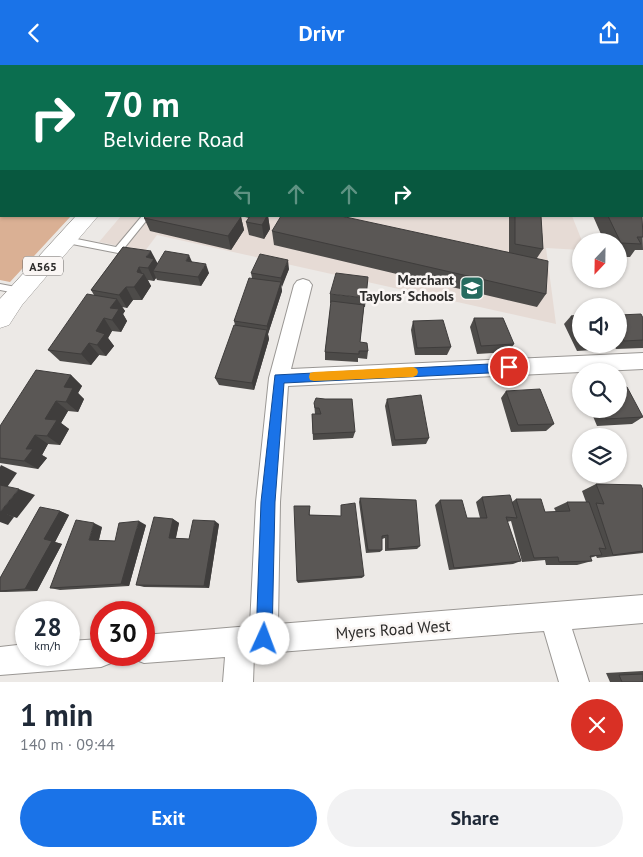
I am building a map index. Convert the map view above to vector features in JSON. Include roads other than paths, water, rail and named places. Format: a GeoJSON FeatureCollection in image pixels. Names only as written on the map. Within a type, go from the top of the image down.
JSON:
{"type":"FeatureCollection","features":[{"type":"Feature","properties":{"kind":"highway","name":"A565"},"geometry":{"type":"LineString","coordinates":[[0,318],[10,289],[67,240],[87,217]]}},
{"type":"Feature","properties":{"kind":"street"},"geometry":{"type":"LineString","coordinates":[[238,682],[252,640],[268,502],[279,378],[303,285]]}},
{"type":"Feature","properties":{"kind":"street"},"geometry":{"type":"LineString","coordinates":[[279,378],[643,361]]}},
{"type":"Feature","properties":{"kind":"street","name":"Myers Road West"},"geometry":{"type":"LineString","coordinates":[[155,648],[643,609]]}},
{"type":"Feature","properties":{"kind":"street"},"geometry":{"type":"LineString","coordinates":[[554,617],[574,682]]}},
{"type":"Feature","properties":{"kind":"street"},"geometry":{"type":"LineString","coordinates":[[0,661],[90,654]]}},
{"type":"Feature","properties":{"kind":"lane"},"geometry":{"type":"LineString","coordinates":[[67,240],[118,250],[145,217]]}},
{"type":"Feature","properties":{"kind":"place","name":"Merchant Taylors' Schools"},"geometry":{"type":"Point","coordinates":[472,288]}}]}
